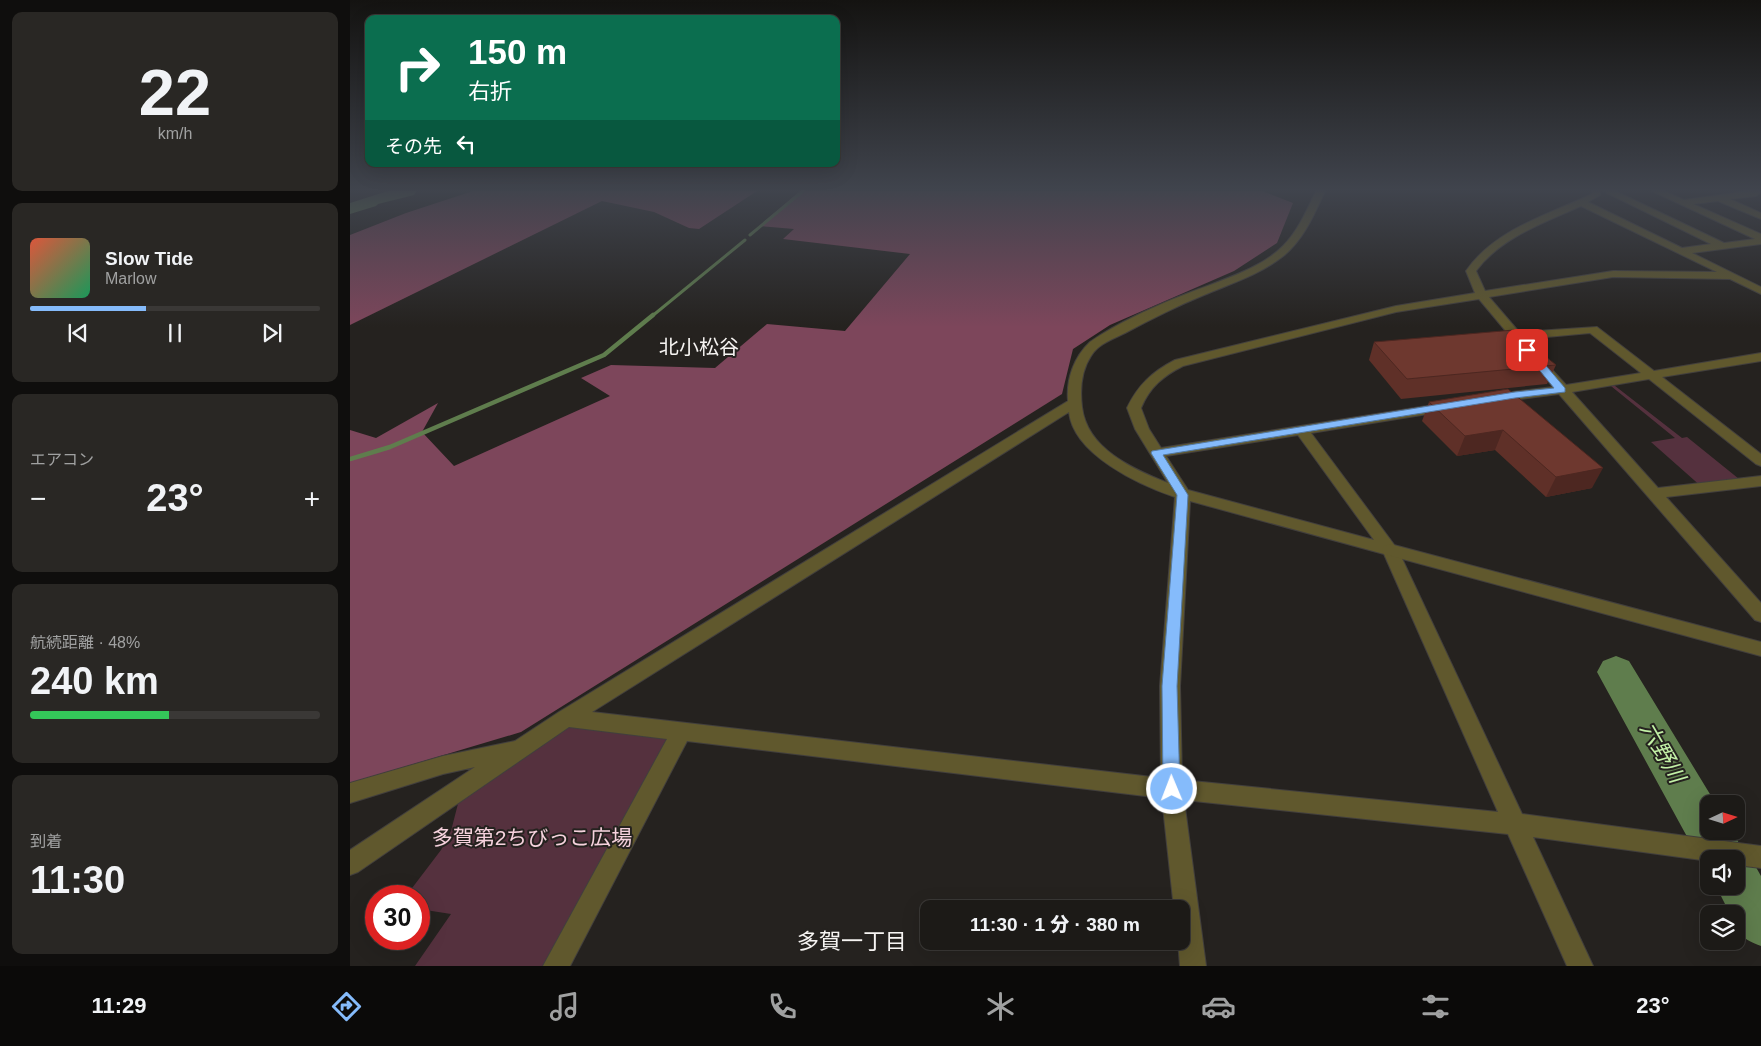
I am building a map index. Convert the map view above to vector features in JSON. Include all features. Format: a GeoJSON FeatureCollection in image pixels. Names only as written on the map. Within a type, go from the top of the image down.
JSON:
{"type":"FeatureCollection","features":[{"type":"Feature","properties":{"kind":"street"},"geometry":{"type":"LineString","coordinates":[[1296,236],[1285,249],[1250,272],[1146,317],[1094,345],[1082,360],[1072,404],[1078,424],[1093,445],[1116,465],[1148,483],[1183,495],[1761,649]]}},
{"type":"Feature","properties":{"kind":"street"},"geometry":{"type":"LineString","coordinates":[[1514,236],[1476,260],[1471,271],[1481,295],[1562,390],[1761,615]]}},
{"type":"Feature","properties":{"kind":"street"},"geometry":{"type":"LineString","coordinates":[[1647,236],[1734,276],[1761,291]]}},
{"type":"Feature","properties":{"kind":"street"},"geometry":{"type":"LineString","coordinates":[[1703,236],[1723,246]]}},
{"type":"Feature","properties":{"kind":"street"},"geometry":{"type":"LineString","coordinates":[[1680,251],[1761,240]]}},
{"type":"Feature","properties":{"kind":"street"},"geometry":{"type":"LineString","coordinates":[[1193,966],[1172,789],[1170,686],[1183,495],[1142,429],[1134,408],[1142,390],[1157,374],[1179,363],[1396,309],[1622,274],[1734,276]]}},
{"type":"Feature","properties":{"kind":"street"},"geometry":{"type":"LineString","coordinates":[[1516,336],[1593,329],[1761,461]]}},
{"type":"Feature","properties":{"kind":"street"},"geometry":{"type":"LineString","coordinates":[[1486,400],[1562,390],[1761,357]]}},
{"type":"Feature","properties":{"kind":"street"},"geometry":{"type":"LineString","coordinates":[[350,864],[566,718],[1072,404]]}},
{"type":"Feature","properties":{"kind":"street"},"geometry":{"type":"LineString","coordinates":[[1156,453],[1457,405]]}},
{"type":"Feature","properties":{"kind":"street"},"geometry":{"type":"LineString","coordinates":[[1302,430],[1390,550],[1580,966]]}},
{"type":"Feature","properties":{"kind":"street"},"geometry":{"type":"LineString","coordinates":[[1653,494],[1761,481]]}},
{"type":"Feature","properties":{"kind":"street"},"geometry":{"type":"LineString","coordinates":[[566,718],[682,730],[1172,789],[1516,824],[1761,857]]}},
{"type":"Feature","properties":{"kind":"street"},"geometry":{"type":"LineString","coordinates":[[556,966],[682,730]]}},
{"type":"Feature","properties":{"kind":"street"},"geometry":{"type":"LineString","coordinates":[[350,793],[443,765],[522,748]]}},
{"type":"Feature","properties":{"kind":"green space"},"geometry":{"type":"Polygon","coordinates":[[[1606,382],[1610,382],[1682,438],[1687,437],[1744,483],[1703,488],[1651,442],[1675,438],[1606,382]]]}},
{"type":"Feature","properties":{"kind":"green space","name":"多賀第2ちびっこ広場"},"geometry":{"type":"Polygon","coordinates":[[[566,718],[682,731],[556,966],[415,966],[426,950],[430,950],[430,944],[451,914],[430,911],[430,885],[414,885],[441,850],[451,831],[462,788],[566,718]]]}},
{"type":"Feature","properties":{"kind":"shaded area"},"geometry":{"type":"Polygon","coordinates":[[[350,236],[531,236],[350,325],[350,236]]]}},
{"type":"Feature","properties":{"kind":"shaded area"},"geometry":{"type":"Polygon","coordinates":[[[786,236],[1280,236],[1277,243],[1234,271],[1110,325],[1073,349],[1062,394],[521,732],[350,783],[350,430],[376,438],[438,403],[422,432],[454,466],[610,396],[581,378],[611,365],[715,368],[767,324],[845,331],[910,254],[783,239],[786,236]]]}},
{"type":"Feature","properties":{"kind":"building"},"geometry":{"type":"Polygon","coordinates":[[[1514,330],[1556,365],[1407,379],[1374,342],[1514,330]]]}},
{"type":"Feature","properties":{"kind":"building"},"geometry":{"type":"Polygon","coordinates":[[[1508,389],[1603,468],[1556,477],[1503,430],[1465,436],[1429,402],[1508,389]]]}},
{"type":"Feature","properties":{"kind":"waterway"},"geometry":{"type":"LineString","coordinates":[[651,317],[745,240]]}},
{"type":"Feature","properties":{"kind":"waterway"},"geometry":{"type":"LineString","coordinates":[[350,459],[390,447],[604,355],[653,315]]}},
{"type":"Feature","properties":{"kind":"waterway","name":"六野川"},"geometry":{"type":"LineString","coordinates":[[1616,672],[1719,850]]}},
{"type":"Feature","properties":{"kind":"waterway","name":"六野川"},"geometry":{"type":"LineString","coordinates":[[1745,894],[1761,922]]}},
{"type":"Feature","properties":{"kind":"district","name":"北小松谷"},"geometry":{"type":"Point","coordinates":[699,347]}},
{"type":"Feature","properties":{"kind":"district","name":"多賀一丁目"},"geometry":{"type":"Point","coordinates":[852,941]}},
{"type":"Feature","properties":{"kind":"route"},"geometry":{"type":"LineString","coordinates":[[1172,789],[1170,686],[1183,495],[1156,453],[1515,395],[1562,390],[1527,350]]}}]}
